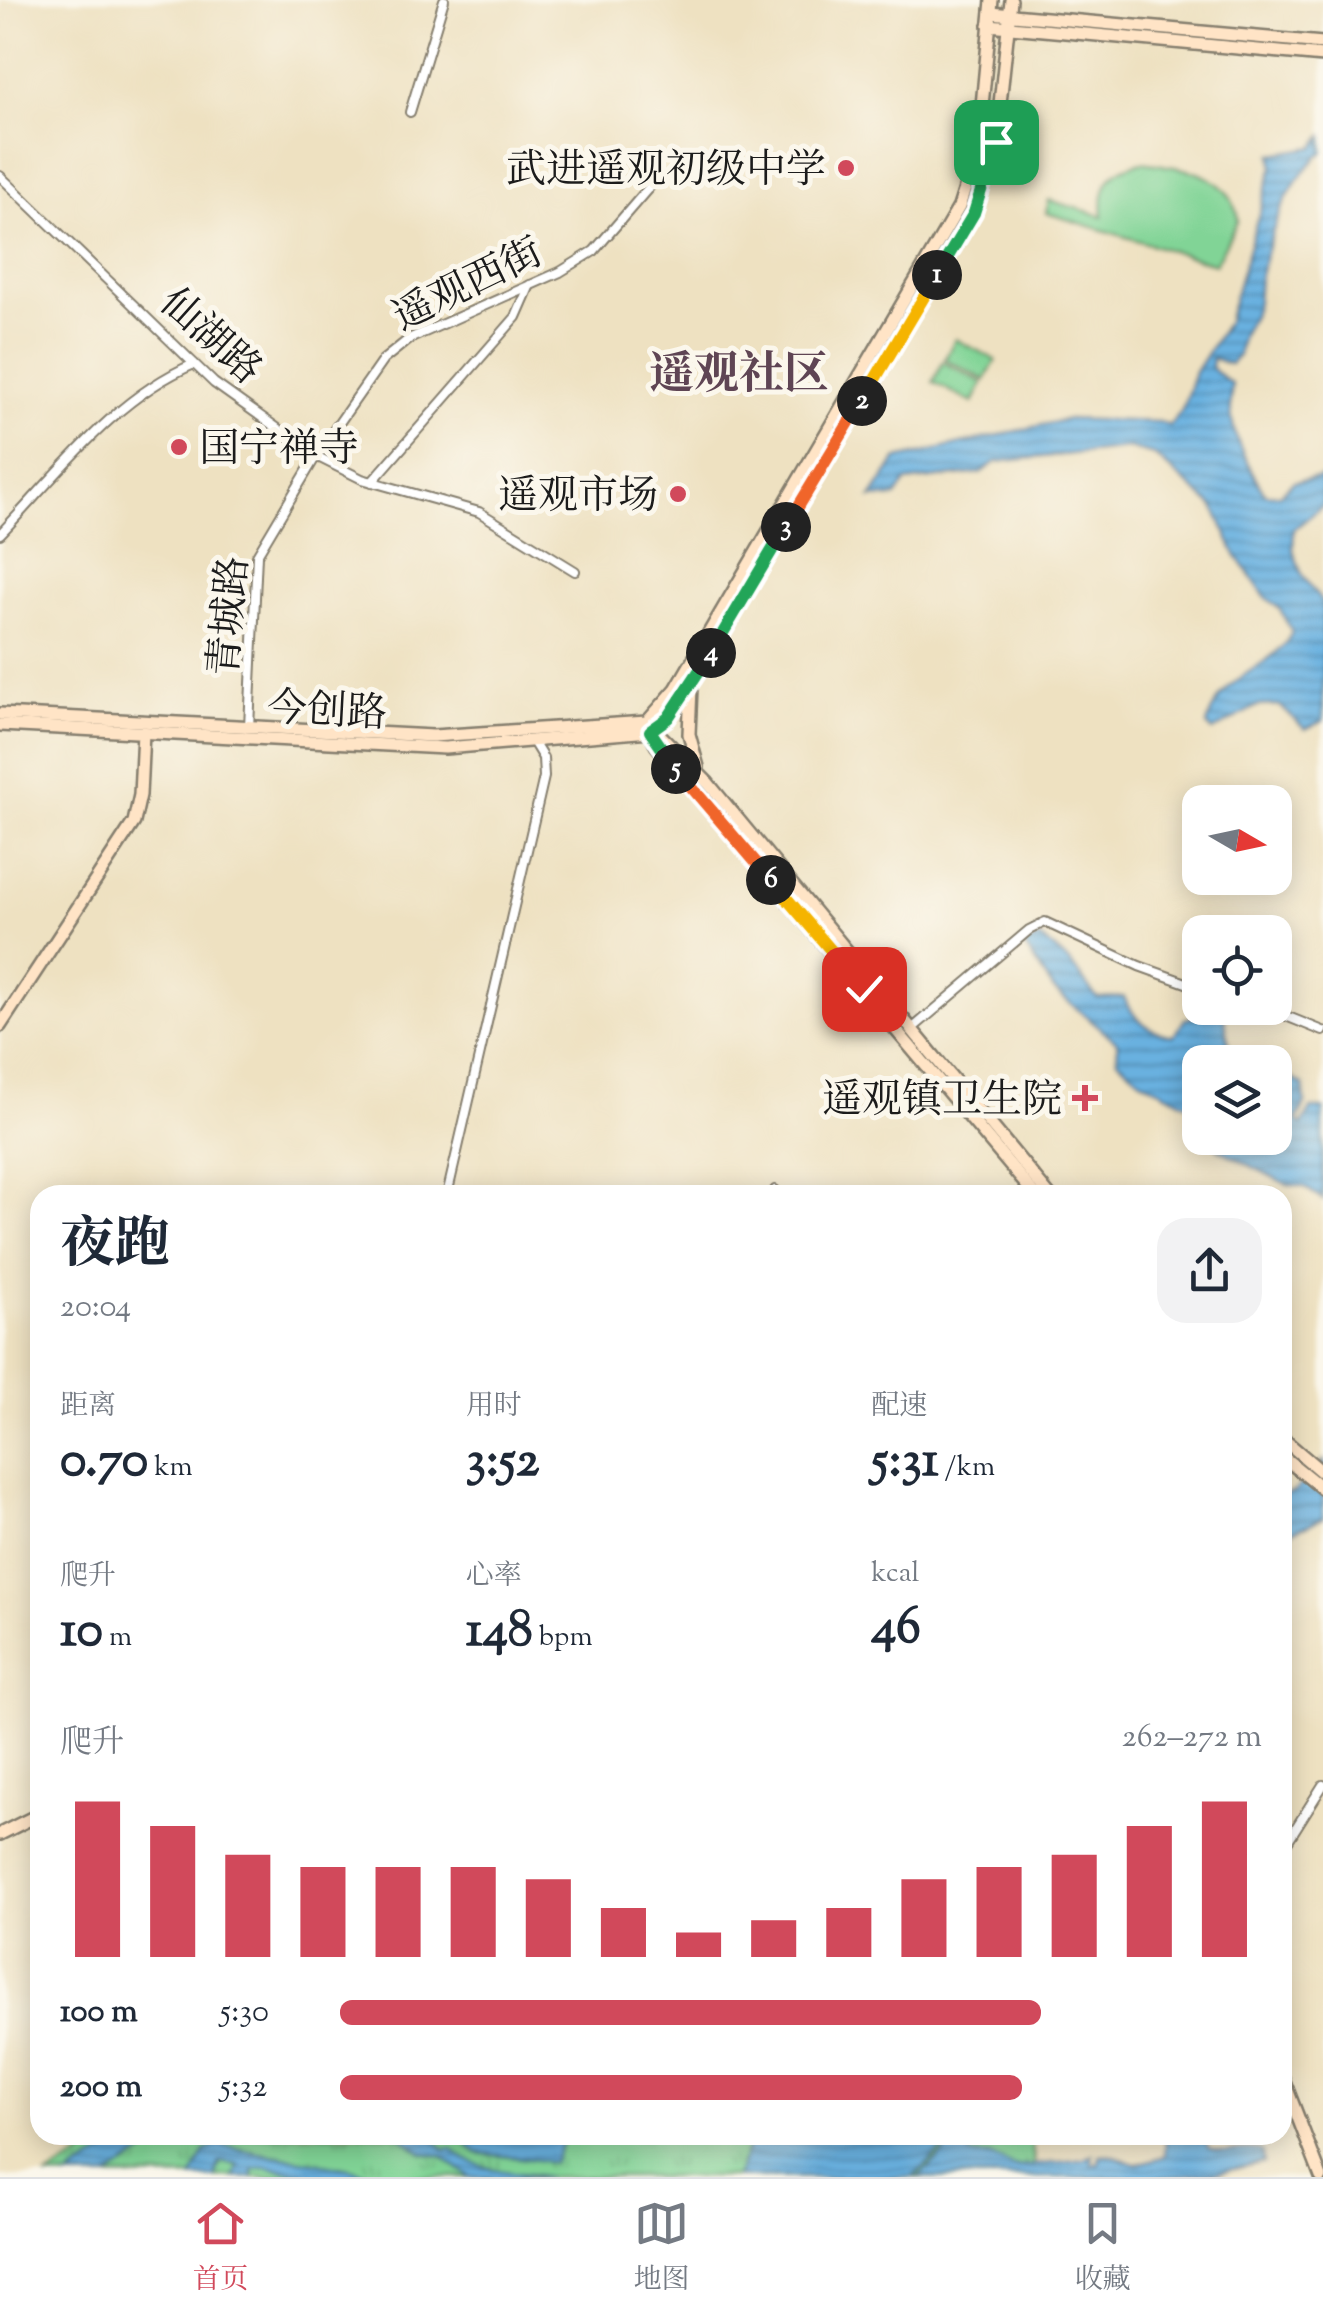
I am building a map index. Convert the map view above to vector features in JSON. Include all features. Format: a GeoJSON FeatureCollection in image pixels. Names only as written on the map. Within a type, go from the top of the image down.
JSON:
{"type":"FeatureCollection","features":[{"type":"Feature","properties":{"kind":"main road"},"geometry":{"type":"LineString","coordinates":[[651,727],[692,685],[974,213],[996,142],[1011,0]]}},
{"type":"Feature","properties":{"kind":"main road"},"geometry":{"type":"LineString","coordinates":[[1028,1185],[656,746],[651,727],[959,207],[978,148],[991,13],[1009,21],[1323,56]]}},
{"type":"Feature","properties":{"kind":"main road"},"geometry":{"type":"LineString","coordinates":[[1009,21],[1323,43]]}},
{"type":"Feature","properties":{"kind":"main road"},"geometry":{"type":"LineString","coordinates":[[692,685],[688,713],[691,746],[708,784]]}},
{"type":"Feature","properties":{"kind":"main road","name":"今创路"},"geometry":{"type":"LineString","coordinates":[[0,714],[445,748],[651,727]]}},
{"type":"Feature","properties":{"kind":"main road","name":"今创路"},"geometry":{"type":"LineString","coordinates":[[0,725],[144,732],[433,736],[651,727]]}},
{"type":"Feature","properties":{"kind":"main road"},"geometry":{"type":"LineString","coordinates":[[651,727],[708,784],[1041,1185]]}},
{"type":"Feature","properties":{"kind":"main road"},"geometry":{"type":"LineString","coordinates":[[0,1026],[134,822],[144,732]]}},
{"type":"Feature","properties":{"kind":"main road"},"geometry":{"type":"LineString","coordinates":[[1292,1448],[1315,1472],[1323,1489]]}},
{"type":"Feature","properties":{"kind":"main road"},"geometry":{"type":"LineString","coordinates":[[1292,1461],[1315,1472]]}},
{"type":"Feature","properties":{"kind":"main road"},"geometry":{"type":"LineString","coordinates":[[0,1834],[30,1819]]}},
{"type":"Feature","properties":{"kind":"main road"},"geometry":{"type":"LineString","coordinates":[[1292,2102],[1321,2177]]}},
{"type":"Feature","properties":{"kind":"street"},"geometry":{"type":"LineString","coordinates":[[410,112],[444,0]]}},
{"type":"Feature","properties":{"kind":"street","name":"仙湖路"},"geometry":{"type":"LineString","coordinates":[[0,176],[214,383],[316,456],[372,482],[479,512],[576,571]]}},
{"type":"Feature","properties":{"kind":"street","name":"遥观西街"},"geometry":{"type":"LineString","coordinates":[[316,456],[383,360],[409,340],[594,251],[658,177]]}},
{"type":"Feature","properties":{"kind":"street"},"geometry":{"type":"LineString","coordinates":[[372,482],[516,317],[530,285]]}},
{"type":"Feature","properties":{"kind":"street"},"geometry":{"type":"LineString","coordinates":[[0,534],[131,398],[160,378],[194,364]]}},
{"type":"Feature","properties":{"kind":"street","name":"青城路"},"geometry":{"type":"LineString","coordinates":[[249,732],[257,555],[316,456]]}},
{"type":"Feature","properties":{"kind":"street"},"geometry":{"type":"LineString","coordinates":[[450,1185],[544,777],[543,758],[532,740]]}},
{"type":"Feature","properties":{"kind":"street"},"geometry":{"type":"LineString","coordinates":[[914,1028],[1029,930],[1044,922],[1182,982]]}},
{"type":"Feature","properties":{"kind":"street"},"geometry":{"type":"LineString","coordinates":[[1292,1018],[1323,1031]]}},
{"type":"Feature","properties":{"kind":"street"},"geometry":{"type":"LineString","coordinates":[[1292,1834],[1323,1785]]}},
{"type":"Feature","properties":{"kind":"green space"},"geometry":{"type":"Polygon","coordinates":[[[1142,162],[1203,175],[1226,192],[1238,220],[1215,264],[1046,213],[1049,200],[1103,216],[1103,195],[1109,180],[1122,169],[1142,162]]]}},
{"type":"Feature","properties":{"kind":"green space"},"geometry":{"type":"Polygon","coordinates":[[[955,339],[996,360],[985,380],[945,359],[955,339]]]}},
{"type":"Feature","properties":{"kind":"green space"},"geometry":{"type":"Polygon","coordinates":[[[943,362],[983,383],[973,403],[933,382],[943,362]]]}},
{"type":"Feature","properties":{"kind":"green space"},"geometry":{"type":"Polygon","coordinates":[[[98,2145],[1032,2145],[1036,2177],[47,2177],[98,2145]]]}},
{"type":"Feature","properties":{"kind":"water"},"geometry":{"type":"Polygon","coordinates":[[[1323,136],[1323,152],[1289,193],[1275,224],[1259,279],[1256,306],[1238,356],[1230,364],[1212,358],[1211,368],[1232,385],[1234,428],[1243,455],[1265,494],[1279,495],[1293,482],[1323,477],[1323,506],[1294,529],[1293,550],[1302,575],[1323,604],[1323,721],[1305,729],[1279,705],[1257,706],[1213,731],[1207,725],[1224,693],[1274,655],[1292,632],[1279,608],[1265,597],[1236,555],[1214,507],[1154,455],[1128,448],[996,462],[980,473],[906,482],[896,497],[871,498],[897,459],[1068,419],[1160,422],[1169,426],[1182,410],[1195,372],[1227,322],[1273,166],[1272,154],[1314,147],[1323,136]]]}},
{"type":"Feature","properties":{"kind":"water"},"geometry":{"type":"Polygon","coordinates":[[[1041,938],[1071,964],[1097,998],[1124,997],[1137,1018],[1150,1028],[1174,1036],[1182,1024],[1226,1025],[1229,1045],[1182,1045],[1182,1101],[1143,1081],[1118,1060],[1117,1042],[1054,990],[1023,944],[1041,938]]]}},
{"type":"Feature","properties":{"kind":"water"},"geometry":{"type":"Polygon","coordinates":[[[1292,1078],[1303,1085],[1305,1103],[1297,1121],[1302,1125],[1311,1109],[1323,1109],[1323,1200],[1305,1187],[1286,1184],[1230,1155],[1292,1155],[1292,1078]]]}},
{"type":"Feature","properties":{"kind":"water"},"geometry":{"type":"Polygon","coordinates":[[[1323,1461],[1323,1518],[1292,1532],[1294,1492],[1323,1461]]]}},
{"type":"Feature","properties":{"kind":"water"},"geometry":{"type":"Polygon","coordinates":[[[118,2145],[157,2145],[108,2177],[68,2177],[118,2145]]]}},
{"type":"Feature","properties":{"kind":"water"},"geometry":{"type":"Polygon","coordinates":[[[220,2145],[381,2177],[317,2177],[266,2167],[254,2169],[252,2177],[234,2177],[239,2165],[220,2162],[215,2177],[192,2177],[206,2150],[220,2145]]]}},
{"type":"Feature","properties":{"kind":"water"},"geometry":{"type":"Polygon","coordinates":[[[412,2145],[440,2145],[483,2166],[548,2177],[470,2177],[442,2156],[423,2153],[412,2145]]]}},
{"type":"Feature","properties":{"kind":"water"},"geometry":{"type":"Polygon","coordinates":[[[467,2145],[561,2145],[553,2162],[478,2153],[467,2145]]]}},
{"type":"Feature","properties":{"kind":"water"},"geometry":{"type":"Polygon","coordinates":[[[749,2145],[947,2145],[913,2177],[736,2177],[749,2145]]]}},
{"type":"Feature","properties":{"kind":"water"},"geometry":{"type":"Polygon","coordinates":[[[952,2145],[967,2145],[971,2155],[990,2156],[1016,2167],[1085,2159],[1093,2154],[1092,2164],[1099,2164],[1100,2156],[1106,2155],[1137,2164],[1165,2156],[1166,2145],[1207,2145],[1222,2152],[1262,2152],[1263,2162],[1221,2172],[1159,2177],[918,2177],[952,2145]]]}},
{"type":"Feature","properties":{"kind":"place","name":"武进遥观初级中学"},"geometry":{"type":"Point","coordinates":[846,168]}},
{"type":"Feature","properties":{"kind":"place","name":"国宁禅寺"},"geometry":{"type":"Point","coordinates":[179,447]}},
{"type":"Feature","properties":{"kind":"place","name":"遥观市场"},"geometry":{"type":"Point","coordinates":[678,494]}},
{"type":"Feature","properties":{"kind":"place","name":"遥观镇卫生院"},"geometry":{"type":"Point","coordinates":[1085,1098]}},
{"type":"Feature","properties":{"kind":"district","name":"遥观社区"},"geometry":{"type":"Point","coordinates":[739,372]}},
{"type":"Feature","properties":{"kind":"route"},"geometry":{"type":"LineString","coordinates":[[864,989],[656,746],[650,731],[668,718],[692,685],[930,288],[974,213],[996,142]]}}]}
